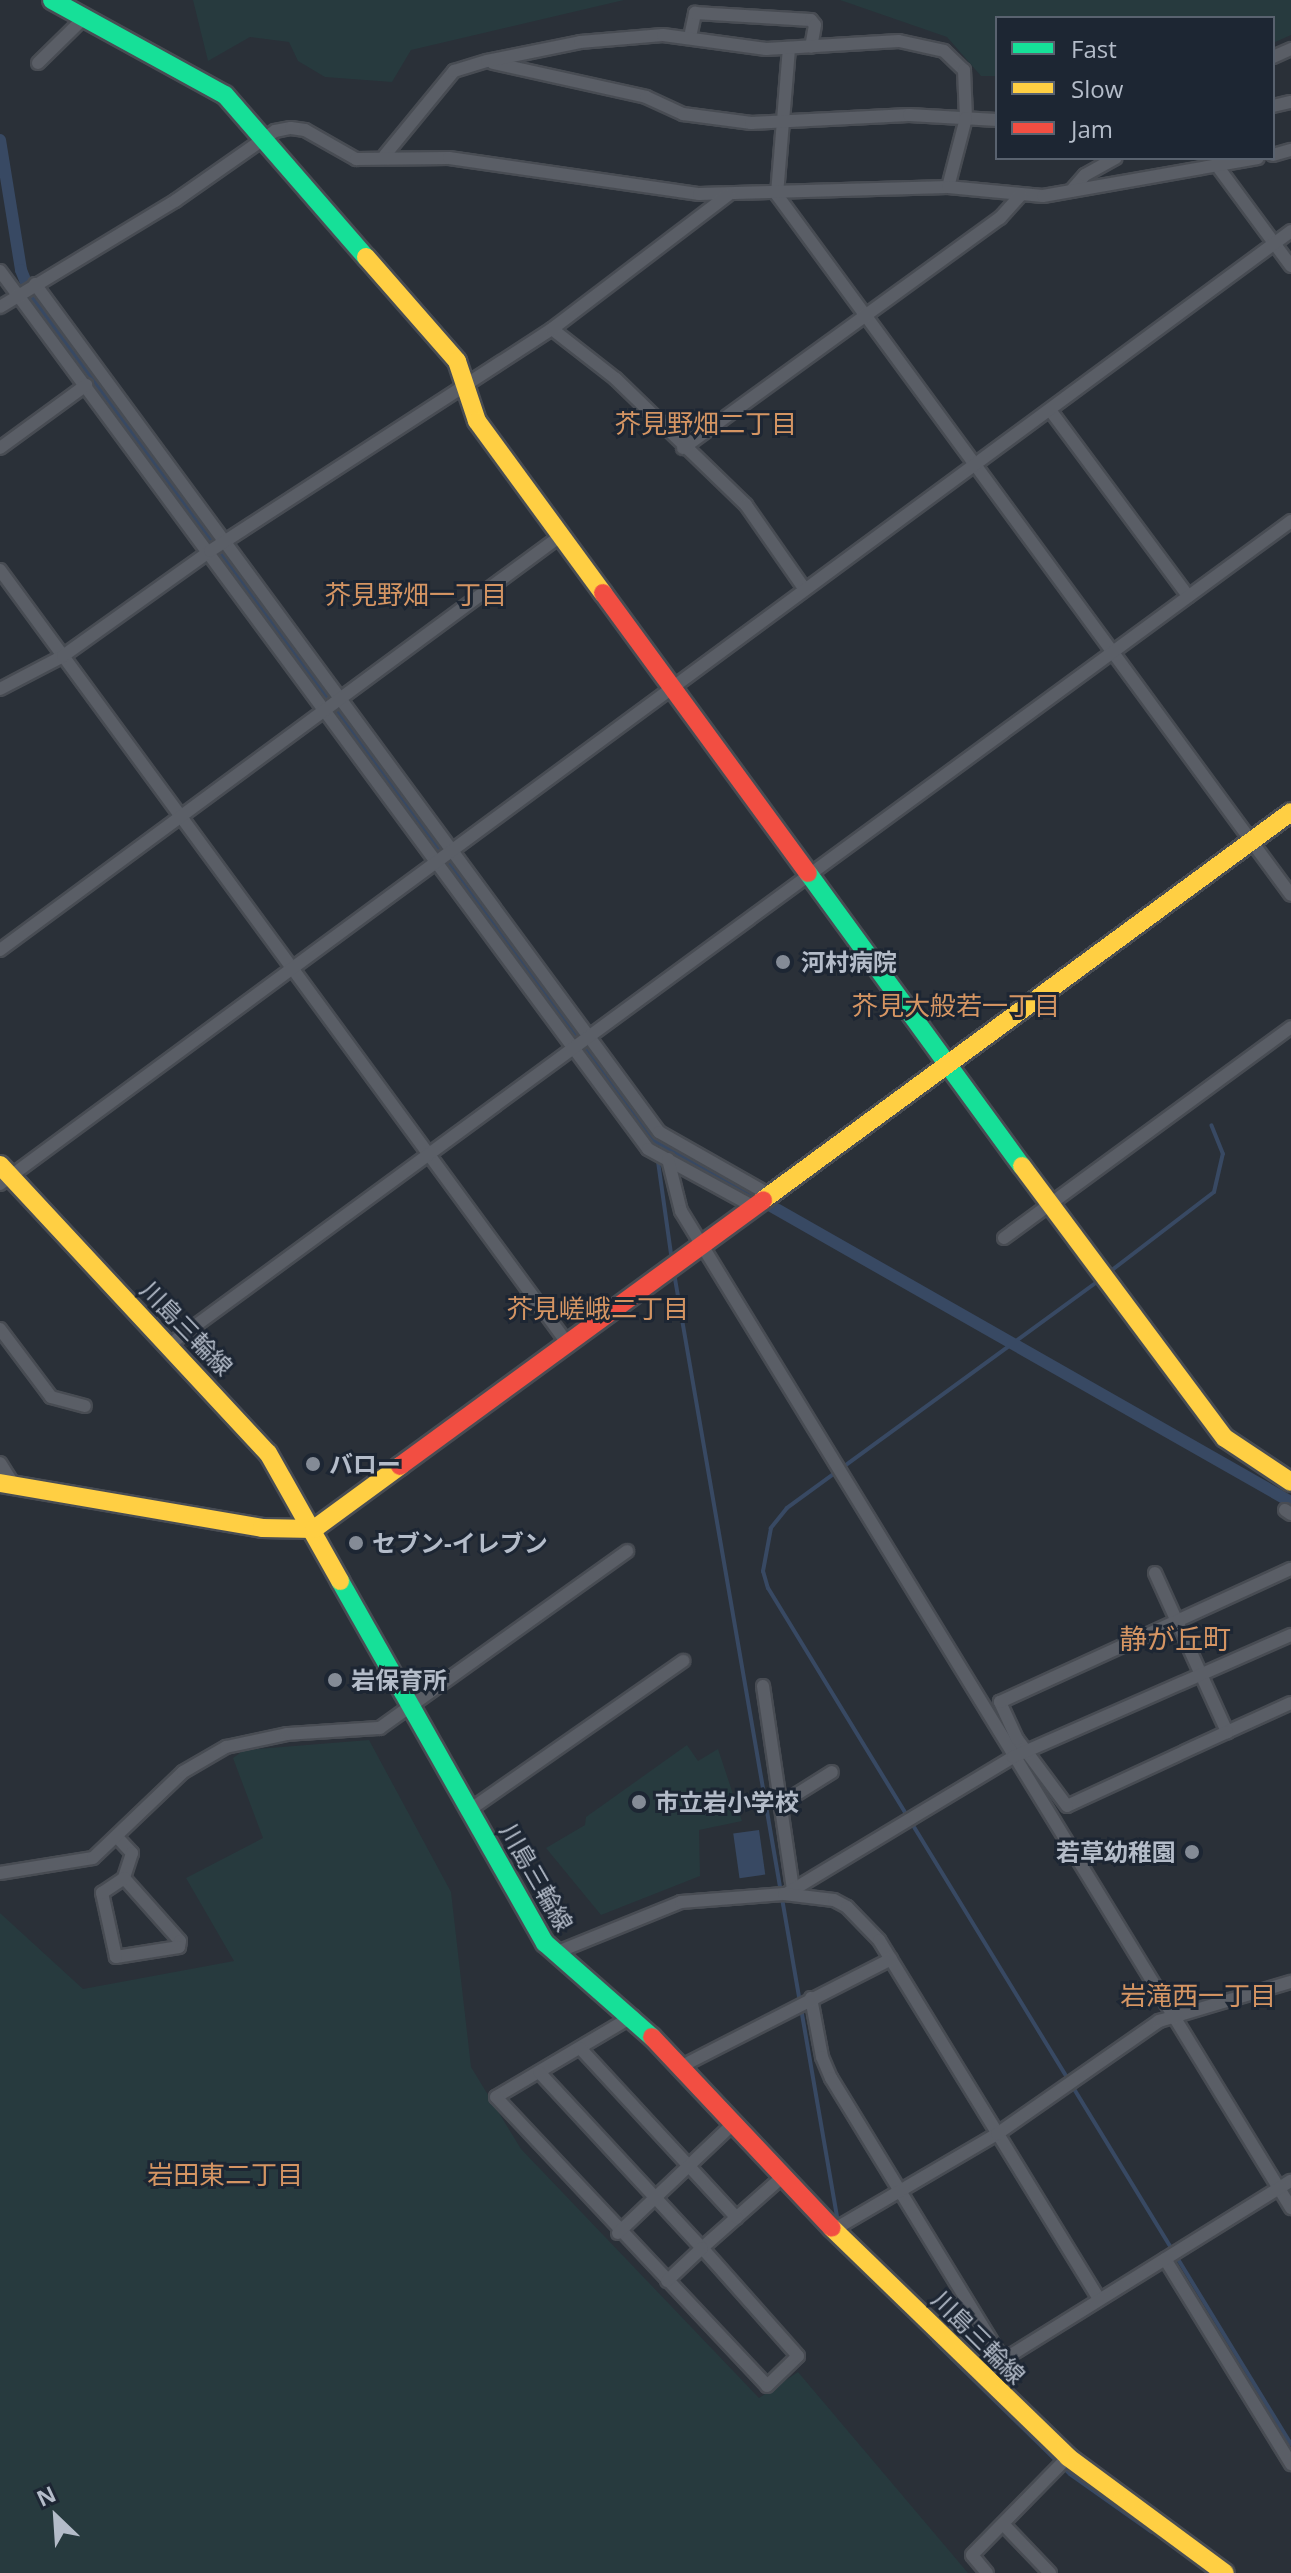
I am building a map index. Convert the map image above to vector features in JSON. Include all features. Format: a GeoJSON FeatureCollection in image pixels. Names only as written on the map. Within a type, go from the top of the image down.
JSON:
{"type":"FeatureCollection","features":[{"type":"Feature","properties":{"kind":"street"},"geometry":{"type":"LineString","coordinates":[[52,0],[225,95],[457,361],[477,421],[1051,1205],[1225,1438],[1291,1482]]}},
{"type":"Feature","properties":{"kind":"street"},"geometry":{"type":"LineString","coordinates":[[690,37],[695,13],[811,20],[815,25],[811,47]]}},
{"type":"Feature","properties":{"kind":"street"},"geometry":{"type":"LineString","coordinates":[[38,63],[85,17]]}},
{"type":"Feature","properties":{"kind":"street"},"geometry":{"type":"LineString","coordinates":[[385,155],[454,71],[487,61],[580,42],[690,37],[789,48],[899,41],[944,51],[964,70],[966,118],[948,187]]}},
{"type":"Feature","properties":{"kind":"street"},"geometry":{"type":"LineString","coordinates":[[789,48],[777,195],[1291,895]]}},
{"type":"Feature","properties":{"kind":"street"},"geometry":{"type":"LineString","coordinates":[[487,61],[646,97],[683,114],[783,123],[909,115],[995,120]]}},
{"type":"Feature","properties":{"kind":"street"},"geometry":{"type":"LineString","coordinates":[[0,307],[175,201],[263,139],[291,128],[305,130],[356,159],[385,155],[481,161],[728,195],[948,187],[1021,195],[1071,191],[1249,160]]}},
{"type":"Feature","properties":{"kind":"street"},"geometry":{"type":"LineString","coordinates":[[1071,191],[1085,175],[1112,160]]}},
{"type":"Feature","properties":{"kind":"street"},"geometry":{"type":"LineString","coordinates":[[1218,167],[1291,266]]}},
{"type":"Feature","properties":{"kind":"street"},"geometry":{"type":"LineString","coordinates":[[0,689],[63,656],[210,551],[552,329],[728,195]]}},
{"type":"Feature","properties":{"kind":"street"},"geometry":{"type":"LineString","coordinates":[[683,448],[1000,218],[1021,195]]}},
{"type":"Feature","properties":{"kind":"street"},"geometry":{"type":"LineString","coordinates":[[3,1176],[291,969],[1291,231]]}},
{"type":"Feature","properties":{"kind":"street"},"geometry":{"type":"LineString","coordinates":[[0,271],[20,293],[648,1149],[754,1207]]}},
{"type":"Feature","properties":{"kind":"street"},"geometry":{"type":"LineString","coordinates":[[35,284],[659,1132],[770,1195]]}},
{"type":"Feature","properties":{"kind":"street"},"geometry":{"type":"LineString","coordinates":[[552,329],[616,379],[683,448],[746,505],[804,588]]}},
{"type":"Feature","properties":{"kind":"street"},"geometry":{"type":"LineString","coordinates":[[0,448],[86,385]]}},
{"type":"Feature","properties":{"kind":"street"},"geometry":{"type":"LineString","coordinates":[[103,408],[118,396]]}},
{"type":"Feature","properties":{"kind":"street"},"geometry":{"type":"LineString","coordinates":[[1050,410],[1188,596]]}},
{"type":"Feature","properties":{"kind":"street"},"geometry":{"type":"LineString","coordinates":[[169,1345],[1291,521]]}},
{"type":"Feature","properties":{"kind":"street"},"geometry":{"type":"LineString","coordinates":[[0,950],[559,537]]}},
{"type":"Feature","properties":{"kind":"street"},"geometry":{"type":"LineString","coordinates":[[0,570],[568,1344]]}},
{"type":"Feature","properties":{"kind":"street"},"geometry":{"type":"LineString","coordinates":[[0,1463],[7,1484],[262,1528],[314,1529],[1291,812]]}},
{"type":"Feature","properties":{"kind":"street"},"geometry":{"type":"LineString","coordinates":[[1004,1238],[1291,1027]]}},
{"type":"Feature","properties":{"kind":"street"},"geometry":{"type":"LineString","coordinates":[[668,1159],[681,1211],[1291,2208]]}},
{"type":"Feature","properties":{"kind":"street","name":"川島三輪線"},"geometry":{"type":"LineString","coordinates":[[3,1176],[169,1345],[268,1453],[471,1809],[525,1914],[555,1953],[633,2016],[781,2178],[1068,2457],[1225,2573]]}},
{"type":"Feature","properties":{"kind":"street"},"geometry":{"type":"LineString","coordinates":[[0,1329],[51,1397],[85,1406]]}},
{"type":"Feature","properties":{"kind":"street"},"geometry":{"type":"LineString","coordinates":[[0,1873],[93,1858],[183,1772],[226,1747],[287,1734],[380,1728],[414,1707],[627,1551]]}},
{"type":"Feature","properties":{"kind":"street"},"geometry":{"type":"LineString","coordinates":[[1291,1569],[1000,1702],[1029,1752],[1067,1806],[1291,1703]]}},
{"type":"Feature","properties":{"kind":"street"},"geometry":{"type":"LineString","coordinates":[[1155,1573],[1227,1732]]}},
{"type":"Feature","properties":{"kind":"street"},"geometry":{"type":"LineString","coordinates":[[789,1892],[1013,1757],[1291,1635]]}},
{"type":"Feature","properties":{"kind":"street"},"geometry":{"type":"LineString","coordinates":[[471,1809],[683,1661]]}},
{"type":"Feature","properties":{"kind":"street"},"geometry":{"type":"LineString","coordinates":[[763,1686],[781,1804],[789,1892]]}},
{"type":"Feature","properties":{"kind":"street"},"geometry":{"type":"LineString","coordinates":[[781,1804],[832,1772]]}},
{"type":"Feature","properties":{"kind":"street"},"geometry":{"type":"LineString","coordinates":[[117,1837],[132,1853],[124,1878],[102,1893],[116,1957],[179,1947],[180,1941],[124,1878]]}},
{"type":"Feature","properties":{"kind":"street"},"geometry":{"type":"LineString","coordinates":[[555,1953],[681,1902],[789,1892],[834,1900],[847,1907],[891,1959],[1099,2299]]}},
{"type":"Feature","properties":{"kind":"street"},"geometry":{"type":"LineString","coordinates":[[680,2067],[891,1959]]}},
{"type":"Feature","properties":{"kind":"street"},"geometry":{"type":"LineString","coordinates":[[835,2229],[997,2134],[1172,2015],[1291,1982]]}},
{"type":"Feature","properties":{"kind":"street"},"geometry":{"type":"LineString","coordinates":[[811,1998],[822,2057],[831,2078],[1002,2358]]}},
{"type":"Feature","properties":{"kind":"street"},"geometry":{"type":"LineString","coordinates":[[539,2072],[798,2356],[767,2386],[618,2233],[496,2097],[633,2016]]}},
{"type":"Feature","properties":{"kind":"street"},"geometry":{"type":"LineString","coordinates":[[580,2048],[737,2218]]}},
{"type":"Feature","properties":{"kind":"street"},"geometry":{"type":"LineString","coordinates":[[618,2233],[732,2125]]}},
{"type":"Feature","properties":{"kind":"street"},"geometry":{"type":"LineString","coordinates":[[667,2281],[781,2178]]}},
{"type":"Feature","properties":{"kind":"street"},"geometry":{"type":"LineString","coordinates":[[982,2373],[1291,2181]]}},
{"type":"Feature","properties":{"kind":"street"},"geometry":{"type":"LineString","coordinates":[[1172,2254],[1291,2464]]}},
{"type":"Feature","properties":{"kind":"street"},"geometry":{"type":"LineString","coordinates":[[987,2573],[972,2555],[1068,2457]]}},
{"type":"Feature","properties":{"kind":"street"},"geometry":{"type":"LineString","coordinates":[[1003,2524],[1050,2573]]}},
{"type":"Feature","properties":{"kind":"green space"},"geometry":{"type":"Polygon","coordinates":[[[193,0],[624,0],[411,50],[392,82],[325,77],[298,61],[289,42],[250,37],[208,61],[193,0]]]}},
{"type":"Feature","properties":{"kind":"green space"},"geometry":{"type":"Polygon","coordinates":[[[840,0],[1291,0],[1291,35],[1275,42],[1275,16],[995,16],[995,76],[981,76],[947,37],[840,0]]]}},
{"type":"Feature","properties":{"kind":"green space"},"geometry":{"type":"Polygon","coordinates":[[[369,1740],[451,1892],[471,2067],[521,2149],[759,2398],[798,2372],[968,2573],[0,2573],[0,1913],[83,1989],[234,1961],[186,1878],[263,1838],[233,1758],[244,1750],[369,1740]]]}},
{"type":"Feature","properties":{"kind":"green space"},"geometry":{"type":"Polygon","coordinates":[[[687,1745],[698,1761],[718,1749],[742,1821],[699,1830],[700,1876],[601,1915],[546,1848],[585,1825],[586,1817],[687,1745]]]}},
{"type":"Feature","properties":{"kind":"water"},"geometry":{"type":"Polygon","coordinates":[[[759,1830],[765,1875],[740,1878],[733,1834],[759,1830]]]}},
{"type":"Feature","properties":{"kind":"waterway"},"geometry":{"type":"LineString","coordinates":[[0,140],[21,270],[33,300],[655,1140],[1291,1502]]}},
{"type":"Feature","properties":{"kind":"waterway"},"geometry":{"type":"LineString","coordinates":[[1108,1273],[1214,1192],[1223,1154],[1211,1125]]}},
{"type":"Feature","properties":{"kind":"waterway"},"geometry":{"type":"LineString","coordinates":[[655,1140],[672,1261]]}},
{"type":"Feature","properties":{"kind":"waterway"},"geometry":{"type":"LineString","coordinates":[[674,1273],[838,2222]]}},
{"type":"Feature","properties":{"kind":"waterway"},"geometry":{"type":"LineString","coordinates":[[1101,1279],[787,1508],[771,1528],[763,1571],[768,1588],[1291,2444]]}},
{"type":"Feature","properties":{"kind":"waterway"},"geometry":{"type":"LineString","coordinates":[[934,2341],[1070,2474],[1152,2532]]}},
{"type":"Feature","properties":{"kind":"traffic: fast"},"geometry":{"type":"LineString","coordinates":[[52,0],[225,95],[366,257]]}},
{"type":"Feature","properties":{"kind":"traffic: fast"},"geometry":{"type":"LineString","coordinates":[[808,873],[1022,1166]]}},
{"type":"Feature","properties":{"kind":"traffic: fast"},"geometry":{"type":"LineString","coordinates":[[340,1581],[545,1943],[652,2037]]}},
{"type":"Feature","properties":{"kind":"traffic: slow"},"geometry":{"type":"LineString","coordinates":[[366,257],[457,361],[477,421],[603,593]]}},
{"type":"Feature","properties":{"kind":"traffic: slow"},"geometry":{"type":"LineString","coordinates":[[763,1200],[1291,812]]}},
{"type":"Feature","properties":{"kind":"traffic: slow"},"geometry":{"type":"LineString","coordinates":[[0,1165],[268,1453],[340,1581]]}},
{"type":"Feature","properties":{"kind":"traffic: slow"},"geometry":{"type":"LineString","coordinates":[[1022,1166],[1225,1438],[1291,1482]]}},
{"type":"Feature","properties":{"kind":"traffic: slow"},"geometry":{"type":"LineString","coordinates":[[0,1483],[262,1528],[314,1529],[400,1466]]}},
{"type":"Feature","properties":{"kind":"traffic: slow"},"geometry":{"type":"LineString","coordinates":[[832,2228],[1068,2457],[1225,2573]]}},
{"type":"Feature","properties":{"kind":"traffic: jam"},"geometry":{"type":"LineString","coordinates":[[603,593],[808,873]]}},
{"type":"Feature","properties":{"kind":"traffic: jam"},"geometry":{"type":"LineString","coordinates":[[400,1466],[763,1200]]}},
{"type":"Feature","properties":{"kind":"traffic: jam"},"geometry":{"type":"LineString","coordinates":[[652,2037],[832,2228]]}},
{"type":"Feature","properties":{"kind":"place","name":"河村病院"},"geometry":{"type":"Point","coordinates":[783,962]}},
{"type":"Feature","properties":{"kind":"place","name":"バロー"},"geometry":{"type":"Point","coordinates":[313,1464]}},
{"type":"Feature","properties":{"kind":"place","name":"セブン-イレブン"},"geometry":{"type":"Point","coordinates":[356,1543]}},
{"type":"Feature","properties":{"kind":"place","name":"岩保育所"},"geometry":{"type":"Point","coordinates":[335,1680]}},
{"type":"Feature","properties":{"kind":"place","name":"市立岩小学校"},"geometry":{"type":"Point","coordinates":[639,1802]}},
{"type":"Feature","properties":{"kind":"place","name":"若草幼稚園"},"geometry":{"type":"Point","coordinates":[1192,1852]}},
{"type":"Feature","properties":{"kind":"district","name":"芥見野畑二丁目"},"geometry":{"type":"Point","coordinates":[706,424]}},
{"type":"Feature","properties":{"kind":"district","name":"芥見野畑一丁目"},"geometry":{"type":"Point","coordinates":[416,595]}},
{"type":"Feature","properties":{"kind":"district","name":"芥見大般若一丁目"},"geometry":{"type":"Point","coordinates":[956,1006]}},
{"type":"Feature","properties":{"kind":"district","name":"芥見嵯峨二丁目"},"geometry":{"type":"Point","coordinates":[598,1309]}},
{"type":"Feature","properties":{"kind":"district","name":"静が丘町"},"geometry":{"type":"Point","coordinates":[1175,1638]}},
{"type":"Feature","properties":{"kind":"district","name":"岩滝西一丁目"},"geometry":{"type":"Point","coordinates":[1198,1996]}},
{"type":"Feature","properties":{"kind":"district","name":"岩田東二丁目"},"geometry":{"type":"Point","coordinates":[225,2175]}}]}
